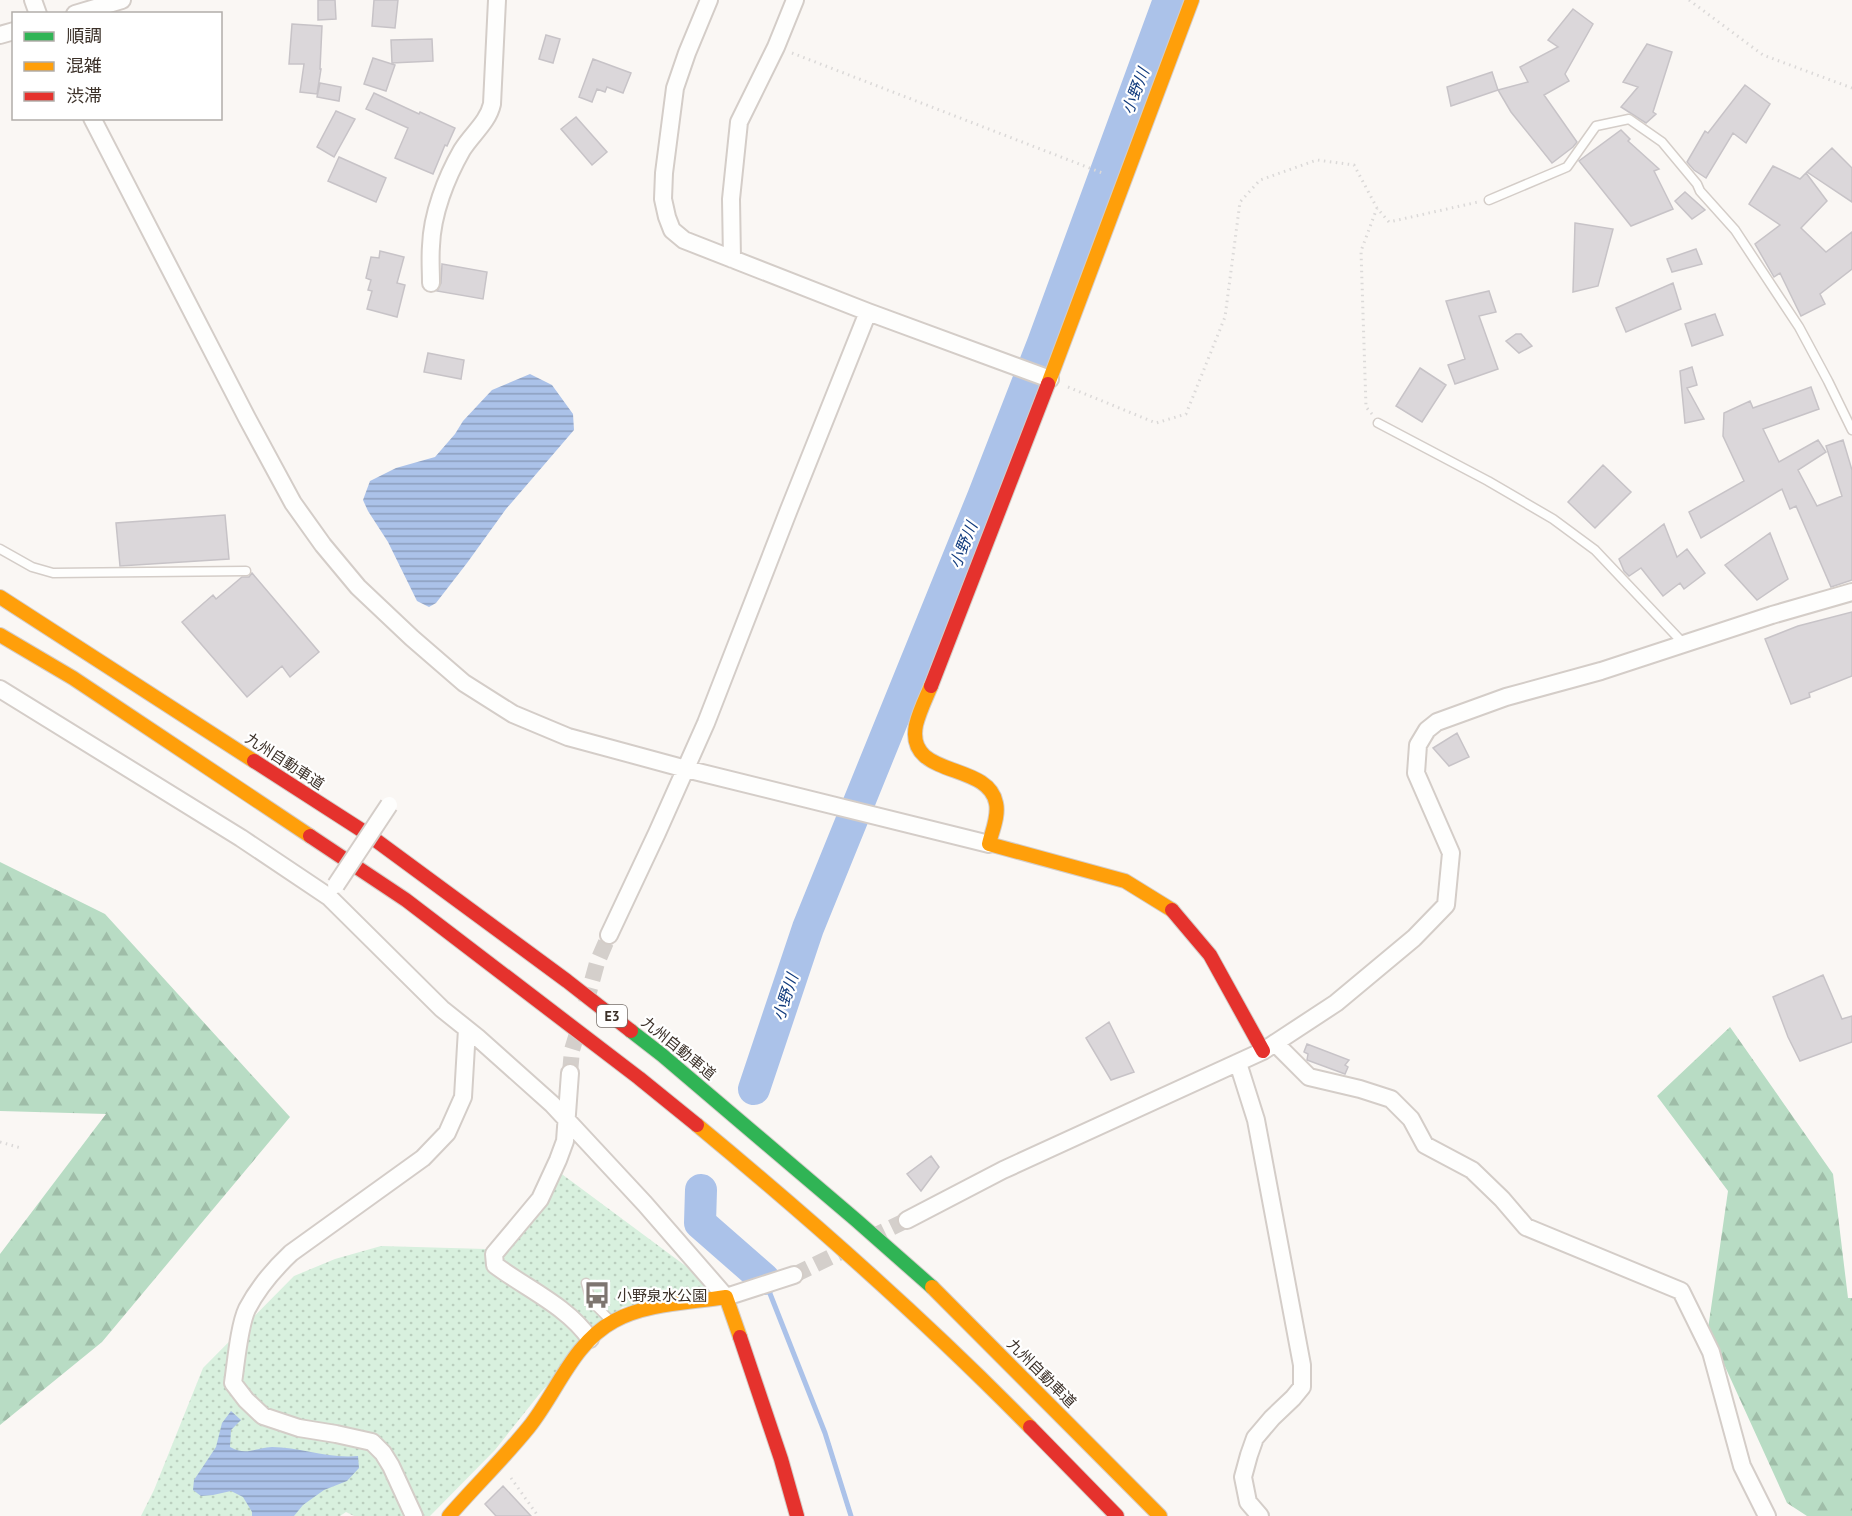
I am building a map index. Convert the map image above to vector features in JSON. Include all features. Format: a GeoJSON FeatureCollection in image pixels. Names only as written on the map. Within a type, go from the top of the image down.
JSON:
{"type":"FeatureCollection","features":[{"type":"Feature","properties":{"kind":"main road"},"geometry":{"type":"LineString","coordinates":[[1192,0],[1045,377],[916,725],[916,742],[922,755],[931,762],[981,781],[991,791],[996,801],[996,813],[989,844],[1125,881],[1170,908],[1210,955],[1269,1047]]}},
{"type":"Feature","properties":{"kind":"main road","name":"九州自動車道"},"geometry":{"type":"LineString","coordinates":[[0,597],[366,833],[567,981],[662,1055],[943,1297],[1160,1516]]}},
{"type":"Feature","properties":{"kind":"main road","name":"E3"},"geometry":{"type":"LineString","coordinates":[[0,635],[73,678],[406,900],[639,1078],[750,1170],[918,1318],[990,1386],[1117,1516]]}},
{"type":"Feature","properties":{"kind":"main road"},"geometry":{"type":"LineString","coordinates":[[449,1516],[531,1425],[590,1339],[613,1322],[633,1313],[726,1297],[798,1516]]}},
{"type":"Feature","properties":{"kind":"street"},"geometry":{"type":"LineString","coordinates":[[82,12],[122,0]]}},
{"type":"Feature","properties":{"kind":"street"},"geometry":{"type":"LineString","coordinates":[[431,283],[431,244],[437,209],[462,150],[490,113],[497,0]]}},
{"type":"Feature","properties":{"kind":"street"},"geometry":{"type":"LineString","coordinates":[[710,0],[675,88],[664,173],[663,199],[672,230],[684,240],[732,259],[1045,377]]}},
{"type":"Feature","properties":{"kind":"street"},"geometry":{"type":"LineString","coordinates":[[732,259],[731,199],[739,122],[776,47],[795,0]]}},
{"type":"Feature","properties":{"kind":"street"},"geometry":{"type":"LineString","coordinates":[[93,120],[293,502],[322,545],[358,587],[412,638],[464,682],[513,714],[568,736],[686,769],[989,844]]}},
{"type":"Feature","properties":{"kind":"street"},"geometry":{"type":"LineString","coordinates":[[609,935],[706,723],[868,312]]}},
{"type":"Feature","properties":{"kind":"street"},"geometry":{"type":"LineString","coordinates":[[907,1220],[1003,1170],[1269,1047],[1336,1003],[1414,938],[1446,905],[1451,854],[1416,773],[1418,745],[1427,730],[1437,722],[1506,697],[1601,671],[1772,615],[1852,592]]}},
{"type":"Feature","properties":{"kind":"street"},"geometry":{"type":"LineString","coordinates":[[0,689],[332,891],[406,975],[442,1010],[552,1104],[645,1204],[726,1297],[794,1275]]}},
{"type":"Feature","properties":{"kind":"street"},"geometry":{"type":"LineString","coordinates":[[332,891],[389,805]]}},
{"type":"Feature","properties":{"kind":"street"},"geometry":{"type":"LineString","coordinates":[[414,1516],[391,1466],[372,1442],[299,1428],[262,1416],[233,1383],[238,1347],[247,1310],[274,1269],[291,1253],[423,1158],[447,1133],[463,1097],[467,1029]]}},
{"type":"Feature","properties":{"kind":"street"},"geometry":{"type":"LineString","coordinates":[[1269,1047],[1309,1077],[1391,1099],[1411,1119],[1425,1146],[1472,1170],[1502,1199],[1526,1227],[1681,1291],[1711,1353],[1742,1466],[1767,1516]]}},
{"type":"Feature","properties":{"kind":"street"},"geometry":{"type":"LineString","coordinates":[[1238,1063],[1256,1120],[1302,1365],[1302,1387],[1255,1438],[1249,1455],[1243,1477],[1248,1502],[1260,1516]]}},
{"type":"Feature","properties":{"kind":"street"},"geometry":{"type":"LineString","coordinates":[[570,1073],[565,1141],[540,1198],[494,1254],[495,1265],[565,1312],[581,1326],[590,1339]]}},
{"type":"Feature","properties":{"kind":"lane"},"geometry":{"type":"LineString","coordinates":[[1489,200],[1567,167],[1596,126],[1629,119],[1662,142],[1697,184],[1700,191],[1735,230],[1798,327],[1852,430]]}},
{"type":"Feature","properties":{"kind":"lane"},"geometry":{"type":"LineString","coordinates":[[1378,423],[1488,481],[1553,519],[1595,550],[1685,645]]}},
{"type":"Feature","properties":{"kind":"lane"},"geometry":{"type":"LineString","coordinates":[[0,549],[32,567],[53,573],[246,571]]}},
{"type":"Feature","properties":{"kind":"lane"},"geometry":{"type":"LineString","coordinates":[[586,1283],[591,1301],[613,1322]]}},
{"type":"Feature","properties":{"kind":"path"},"geometry":{"type":"LineString","coordinates":[[1689,0],[1763,55],[1852,88]]}},
{"type":"Feature","properties":{"kind":"path"},"geometry":{"type":"LineString","coordinates":[[776,47],[1105,174]]}},
{"type":"Feature","properties":{"kind":"path"},"geometry":{"type":"LineString","coordinates":[[1045,377],[1156,423],[1186,414],[1225,317],[1240,202],[1260,180],[1317,160],[1354,165],[1377,208],[1389,222],[1489,200]]}},
{"type":"Feature","properties":{"kind":"path"},"geometry":{"type":"LineString","coordinates":[[1377,208],[1361,251],[1366,406],[1378,423]]}},
{"type":"Feature","properties":{"kind":"path"},"geometry":{"type":"LineString","coordinates":[[0,1142],[21,1148]]}},
{"type":"Feature","properties":{"kind":"path"},"geometry":{"type":"LineString","coordinates":[[500,1462],[538,1516]]}},
{"type":"Feature","properties":{"kind":"green space"},"geometry":{"type":"Polygon","coordinates":[[[0,862],[105,914],[290,1117],[102,1342],[0,1425],[0,1254],[106,1114],[0,1111],[0,862]]]}},
{"type":"Feature","properties":{"kind":"green space"},"geometry":{"type":"Polygon","coordinates":[[[1730,1027],[1833,1174],[1848,1298],[1852,1298],[1852,1516],[1807,1516],[1787,1503],[1708,1329],[1728,1191],[1657,1096],[1730,1027]]]}},
{"type":"Feature","properties":{"kind":"green space"},"geometry":{"type":"Polygon","coordinates":[[[555,1169],[718,1290],[622,1307],[541,1392],[495,1450],[430,1516],[354,1516],[346,1512],[340,1516],[141,1516],[154,1490],[203,1368],[294,1276],[335,1259],[381,1246],[486,1249],[555,1169]]]}},
{"type":"Feature","properties":{"kind":"water"},"geometry":{"type":"Polygon","coordinates":[[[530,374],[552,385],[573,414],[574,430],[506,509],[436,603],[429,607],[417,601],[388,542],[368,511],[363,500],[370,481],[396,468],[435,457],[463,421],[492,390],[530,374]]]}},
{"type":"Feature","properties":{"kind":"water"},"geometry":{"type":"Polygon","coordinates":[[[231,1411],[241,1420],[231,1430],[230,1447],[236,1450],[246,1451],[272,1447],[336,1456],[358,1456],[359,1468],[347,1481],[324,1490],[303,1505],[294,1516],[252,1516],[243,1497],[231,1491],[201,1496],[193,1490],[194,1480],[216,1447],[222,1423],[231,1411]]]}},
{"type":"Feature","properties":{"kind":"building"},"geometry":{"type":"Polygon","coordinates":[[[318,0],[335,0],[336,19],[318,20],[318,0]]]}},
{"type":"Feature","properties":{"kind":"building"},"geometry":{"type":"Polygon","coordinates":[[[374,0],[398,0],[395,28],[372,26],[374,0]]]}},
{"type":"Feature","properties":{"kind":"building"},"geometry":{"type":"Polygon","coordinates":[[[1573,9],[1593,24],[1565,74],[1569,81],[1544,95],[1577,142],[1552,163],[1511,112],[1498,90],[1528,82],[1520,67],[1558,47],[1548,40],[1573,9]]]}},
{"type":"Feature","properties":{"kind":"building"},"geometry":{"type":"Polygon","coordinates":[[[292,24],[322,26],[321,69],[317,94],[300,92],[304,64],[289,64],[292,24]]]}},
{"type":"Feature","properties":{"kind":"building"},"geometry":{"type":"Polygon","coordinates":[[[546,35],[560,39],[553,63],[539,59],[546,35]]]}},
{"type":"Feature","properties":{"kind":"building"},"geometry":{"type":"Polygon","coordinates":[[[432,39],[433,61],[392,63],[391,40],[432,39]]]}},
{"type":"Feature","properties":{"kind":"building"},"geometry":{"type":"Polygon","coordinates":[[[1647,44],[1672,52],[1653,112],[1656,114],[1646,123],[1621,107],[1638,87],[1623,82],[1647,44]]]}},
{"type":"Feature","properties":{"kind":"building"},"geometry":{"type":"Polygon","coordinates":[[[373,58],[395,65],[386,91],[364,84],[373,58]]]}},
{"type":"Feature","properties":{"kind":"building"},"geometry":{"type":"Polygon","coordinates":[[[593,59],[631,73],[623,93],[607,87],[605,92],[597,89],[592,102],[579,97],[593,59]]]}},
{"type":"Feature","properties":{"kind":"building"},"geometry":{"type":"Polygon","coordinates":[[[1492,72],[1498,90],[1451,106],[1447,87],[1492,72]]]}},
{"type":"Feature","properties":{"kind":"building"},"geometry":{"type":"Polygon","coordinates":[[[320,83],[341,87],[339,101],[317,97],[320,83]]]}},
{"type":"Feature","properties":{"kind":"building"},"geometry":{"type":"Polygon","coordinates":[[[1745,85],[1770,104],[1746,143],[1733,133],[1706,178],[1687,162],[1705,131],[1708,133],[1745,85]]]}},
{"type":"Feature","properties":{"kind":"building"},"geometry":{"type":"Polygon","coordinates":[[[374,93],[455,128],[433,174],[395,158],[408,128],[366,109],[374,93]]]}},
{"type":"Feature","properties":{"kind":"building"},"geometry":{"type":"Polygon","coordinates":[[[336,111],[355,119],[334,157],[317,147],[336,111]]]}},
{"type":"Feature","properties":{"kind":"building"},"geometry":{"type":"Polygon","coordinates":[[[576,117],[607,152],[592,165],[561,129],[576,117]]]}},
{"type":"Feature","properties":{"kind":"building"},"geometry":{"type":"Polygon","coordinates":[[[1621,130],[1630,139],[1628,141],[1659,169],[1654,171],[1673,209],[1631,226],[1579,161],[1621,130]]]}},
{"type":"Feature","properties":{"kind":"building"},"geometry":{"type":"Polygon","coordinates":[[[1832,148],[1852,168],[1852,202],[1807,172],[1832,148]]]}},
{"type":"Feature","properties":{"kind":"building"},"geometry":{"type":"Polygon","coordinates":[[[339,157],[386,178],[376,202],[328,181],[339,157]]]}},
{"type":"Feature","properties":{"kind":"building"},"geometry":{"type":"Polygon","coordinates":[[[1773,166],[1800,179],[1806,173],[1827,201],[1801,228],[1826,252],[1852,232],[1852,269],[1820,294],[1825,304],[1801,316],[1780,273],[1774,277],[1755,244],[1780,225],[1749,204],[1773,166]]]}},
{"type":"Feature","properties":{"kind":"building"},"geometry":{"type":"Polygon","coordinates":[[[1685,192],[1705,210],[1692,219],[1675,201],[1685,192]]]}},
{"type":"Feature","properties":{"kind":"building"},"geometry":{"type":"Polygon","coordinates":[[[1575,223],[1613,229],[1598,286],[1573,292],[1575,223]]]}},
{"type":"Feature","properties":{"kind":"building"},"geometry":{"type":"Polygon","coordinates":[[[1696,249],[1702,264],[1672,272],[1667,259],[1696,249]]]}},
{"type":"Feature","properties":{"kind":"building"},"geometry":{"type":"Polygon","coordinates":[[[380,251],[404,257],[397,283],[405,285],[397,317],[367,309],[372,291],[368,290],[371,280],[366,278],[371,257],[379,258],[380,251]]]}},
{"type":"Feature","properties":{"kind":"building"},"geometry":{"type":"Polygon","coordinates":[[[442,264],[487,272],[483,299],[437,291],[441,283],[442,264]]]}},
{"type":"Feature","properties":{"kind":"building"},"geometry":{"type":"Polygon","coordinates":[[[1673,283],[1681,309],[1626,332],[1616,308],[1673,283]]]}},
{"type":"Feature","properties":{"kind":"building"},"geometry":{"type":"Polygon","coordinates":[[[1489,291],[1496,312],[1479,316],[1498,369],[1455,384],[1448,365],[1465,359],[1446,301],[1489,291]]]}},
{"type":"Feature","properties":{"kind":"building"},"geometry":{"type":"Polygon","coordinates":[[[1715,314],[1723,335],[1692,346],[1685,324],[1715,314]]]}},
{"type":"Feature","properties":{"kind":"building"},"geometry":{"type":"Polygon","coordinates":[[[1516,334],[1521,334],[1532,346],[1519,353],[1506,341],[1516,334]]]}},
{"type":"Feature","properties":{"kind":"building"},"geometry":{"type":"Polygon","coordinates":[[[428,353],[464,360],[461,379],[424,372],[428,353]]]}},
{"type":"Feature","properties":{"kind":"building"},"geometry":{"type":"Polygon","coordinates":[[[1692,367],[1697,385],[1687,388],[1704,419],[1685,423],[1680,371],[1692,367]]]}},
{"type":"Feature","properties":{"kind":"building"},"geometry":{"type":"Polygon","coordinates":[[[1420,368],[1446,385],[1422,422],[1396,406],[1420,368]]]}},
{"type":"Feature","properties":{"kind":"building"},"geometry":{"type":"Polygon","coordinates":[[[1811,387],[1819,409],[1763,429],[1779,462],[1818,440],[1826,452],[1798,470],[1817,506],[1842,496],[1826,446],[1843,440],[1852,470],[1852,580],[1831,587],[1796,506],[1790,509],[1782,489],[1701,538],[1689,512],[1744,481],[1723,436],[1724,413],[1750,401],[1753,408],[1811,387]]]}},
{"type":"Feature","properties":{"kind":"building"},"geometry":{"type":"Polygon","coordinates":[[[1603,465],[1631,492],[1595,528],[1568,502],[1603,465]]]}},
{"type":"Feature","properties":{"kind":"building"},"geometry":{"type":"Polygon","coordinates":[[[225,515],[229,559],[120,566],[116,523],[225,515]]]}},
{"type":"Feature","properties":{"kind":"building"},"geometry":{"type":"Polygon","coordinates":[[[1664,524],[1677,557],[1687,549],[1705,573],[1684,589],[1680,583],[1663,596],[1641,568],[1629,576],[1619,559],[1664,524]]]}},
{"type":"Feature","properties":{"kind":"building"},"geometry":{"type":"Polygon","coordinates":[[[1770,533],[1788,579],[1757,600],[1725,565],[1770,533]]]}},
{"type":"Feature","properties":{"kind":"building"},"geometry":{"type":"Polygon","coordinates":[[[252,573],[319,652],[290,677],[282,666],[247,697],[182,622],[213,595],[216,599],[242,577],[249,577],[252,573]]]}},
{"type":"Feature","properties":{"kind":"building"},"geometry":{"type":"Polygon","coordinates":[[[1852,612],[1852,676],[1809,693],[1810,697],[1791,704],[1765,639],[1798,626],[1852,612]]]}},
{"type":"Feature","properties":{"kind":"building"},"geometry":{"type":"Polygon","coordinates":[[[1457,733],[1469,757],[1449,766],[1433,748],[1457,733]]]}},
{"type":"Feature","properties":{"kind":"building"},"geometry":{"type":"Polygon","coordinates":[[[1823,975],[1842,1019],[1852,1016],[1852,1042],[1800,1061],[1773,997],[1823,975]]]}},
{"type":"Feature","properties":{"kind":"building"},"geometry":{"type":"Polygon","coordinates":[[[1109,1022],[1134,1072],[1111,1080],[1086,1038],[1109,1022]]]}},
{"type":"Feature","properties":{"kind":"building"},"geometry":{"type":"Polygon","coordinates":[[[1307,1044],[1349,1060],[1345,1065],[1348,1067],[1345,1074],[1307,1060],[1308,1054],[1304,1052],[1307,1044]]]}},
{"type":"Feature","properties":{"kind":"building"},"geometry":{"type":"Polygon","coordinates":[[[931,1156],[939,1167],[921,1191],[907,1174],[931,1156]]]}},
{"type":"Feature","properties":{"kind":"building"},"geometry":{"type":"Polygon","coordinates":[[[503,1486],[531,1516],[496,1516],[485,1504],[503,1486]]]}},
{"type":"Feature","properties":{"kind":"waterway","name":"小野川"},"geometry":{"type":"LineString","coordinates":[[754,1089],[808,928],[1043,343],[1169,0]]}},
{"type":"Feature","properties":{"kind":"waterway","name":"小野川"},"geometry":{"type":"LineString","coordinates":[[701,1190],[700,1223],[764,1279]]}},
{"type":"Feature","properties":{"kind":"waterway"},"geometry":{"type":"LineString","coordinates":[[767,1286],[825,1433],[851,1516]]}},
{"type":"Feature","properties":{"kind":"tunnel"},"geometry":{"type":"LineString","coordinates":[[586,1003],[597,963],[609,935]]}},
{"type":"Feature","properties":{"kind":"tunnel"},"geometry":{"type":"LineString","coordinates":[[570,1073],[572,1050],[579,1027]]}},
{"type":"Feature","properties":{"kind":"tunnel"},"geometry":{"type":"LineString","coordinates":[[870,1238],[907,1220]]}},
{"type":"Feature","properties":{"kind":"tunnel"},"geometry":{"type":"LineString","coordinates":[[794,1275],[847,1249]]}},
{"type":"Feature","properties":{"kind":"traffic: fast"},"geometry":{"type":"LineString","coordinates":[[631,1031],[662,1055],[932,1287]]}},
{"type":"Feature","properties":{"kind":"traffic: slow"},"geometry":{"type":"LineString","coordinates":[[1048,384],[1192,0]]}},
{"type":"Feature","properties":{"kind":"traffic: slow"},"geometry":{"type":"LineString","coordinates":[[0,597],[254,761]]}},
{"type":"Feature","properties":{"kind":"traffic: slow"},"geometry":{"type":"LineString","coordinates":[[0,635],[73,678],[310,836]]}},
{"type":"Feature","properties":{"kind":"traffic: slow"},"geometry":{"type":"LineString","coordinates":[[931,686],[917,720],[916,742],[923,754],[934,762],[979,781],[990,790],[997,808],[989,844],[1125,881],[1172,910]]}},
{"type":"Feature","properties":{"kind":"traffic: slow"},"geometry":{"type":"LineString","coordinates":[[697,1125],[867,1272],[950,1348],[1030,1427]]}},
{"type":"Feature","properties":{"kind":"traffic: slow"},"geometry":{"type":"LineString","coordinates":[[932,1287],[1160,1516]]}},
{"type":"Feature","properties":{"kind":"traffic: slow"},"geometry":{"type":"LineString","coordinates":[[449,1516],[529,1427],[576,1355],[600,1330],[614,1321],[640,1310],[726,1297],[740,1337]]}},
{"type":"Feature","properties":{"kind":"traffic: jam"},"geometry":{"type":"LineString","coordinates":[[931,686],[1048,384]]}},
{"type":"Feature","properties":{"kind":"traffic: jam"},"geometry":{"type":"LineString","coordinates":[[254,761],[366,833],[631,1031]]}},
{"type":"Feature","properties":{"kind":"traffic: jam"},"geometry":{"type":"LineString","coordinates":[[310,836],[406,900],[697,1125]]}},
{"type":"Feature","properties":{"kind":"traffic: jam"},"geometry":{"type":"LineString","coordinates":[[1172,910],[1210,955],[1263,1051]]}},
{"type":"Feature","properties":{"kind":"traffic: jam"},"geometry":{"type":"LineString","coordinates":[[740,1337],[781,1459],[797,1516]]}},
{"type":"Feature","properties":{"kind":"traffic: jam"},"geometry":{"type":"LineString","coordinates":[[1030,1427],[1117,1516]]}},
{"type":"Feature","properties":{"kind":"place","name":"小野泉水公園"},"geometry":{"type":"Point","coordinates":[597,1295]}}]}
